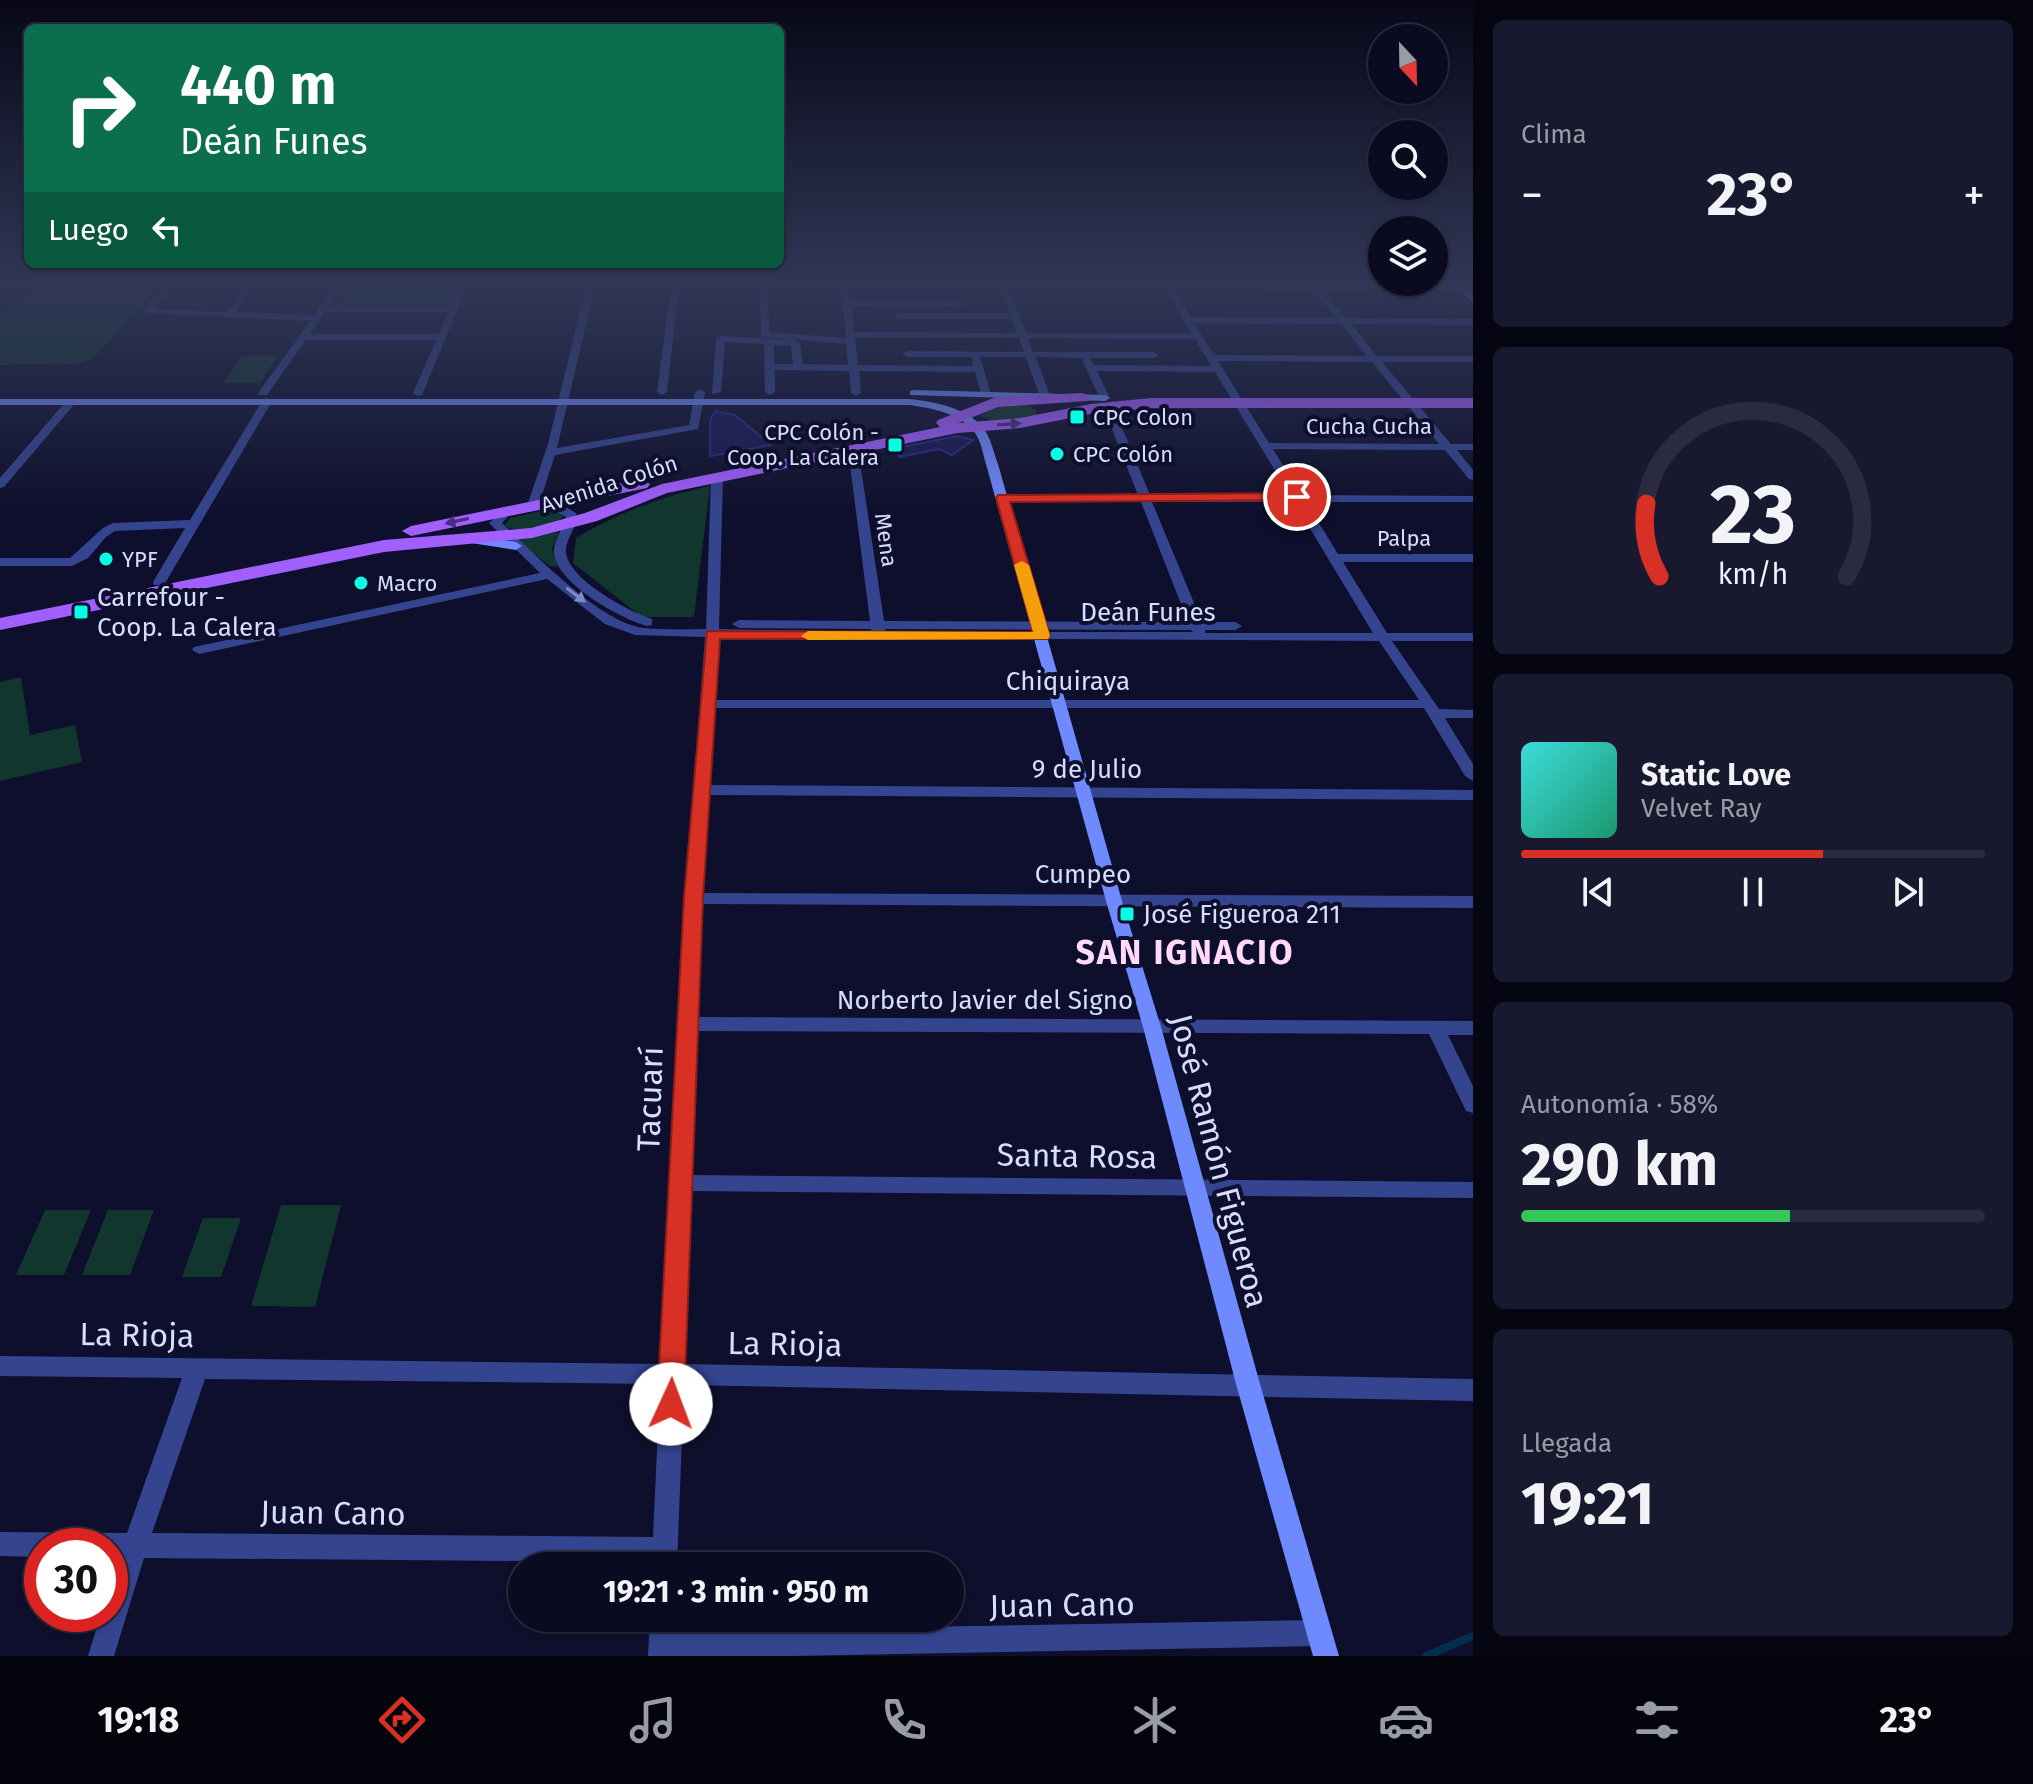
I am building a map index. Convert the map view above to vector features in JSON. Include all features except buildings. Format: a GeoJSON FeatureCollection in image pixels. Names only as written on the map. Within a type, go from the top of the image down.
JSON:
{"type":"FeatureCollection","features":[{"type":"Feature","properties":{"kind":"main road"},"geometry":{"type":"LineString","coordinates":[[0,402],[418,393],[564,396],[662,392],[700,397],[716,392],[986,394],[1021,397],[1043,409],[1043,419]]}},
{"type":"Feature","properties":{"kind":"main road"},"geometry":{"type":"LineString","coordinates":[[0,394],[700,397],[924,403],[968,421]]}},
{"type":"Feature","properties":{"kind":"main road"},"geometry":{"type":"LineString","coordinates":[[1045,396],[1106,402]]}},
{"type":"Feature","properties":{"kind":"main road","name":"Avenida Colón"},"geometry":{"type":"LineString","coordinates":[[0,624],[368,549],[469,540],[511,541],[571,523],[650,493],[968,421],[990,403],[1021,397],[1106,402],[1236,398],[1473,400]]}},
{"type":"Feature","properties":{"kind":"main road","name":"Avenida Colón"},"geometry":{"type":"LineString","coordinates":[[0,614],[942,423],[1043,419],[1106,402]]}},
{"type":"Feature","properties":{"kind":"main road","name":"José Ramón Figueroa"},"geometry":{"type":"LineString","coordinates":[[968,421],[1002,498],[1323,1644]]}},
{"type":"Feature","properties":{"kind":"street"},"geometry":{"type":"LineString","coordinates":[[159,582],[287,363]]}},
{"type":"Feature","properties":{"kind":"street"},"geometry":{"type":"LineString","coordinates":[[418,393],[433,363]]}},
{"type":"Feature","properties":{"kind":"street"},"geometry":{"type":"LineString","coordinates":[[571,523],[572,516],[565,510],[538,505],[572,363]]}},
{"type":"Feature","properties":{"kind":"street"},"geometry":{"type":"LineString","coordinates":[[662,392],[666,363]]}},
{"type":"Feature","properties":{"kind":"street"},"geometry":{"type":"LineString","coordinates":[[716,392],[718,363]]}},
{"type":"Feature","properties":{"kind":"street"},"geometry":{"type":"LineString","coordinates":[[770,363],[770,392]]}},
{"type":"Feature","properties":{"kind":"street"},"geometry":{"type":"LineString","coordinates":[[853,363],[856,393]]}},
{"type":"Feature","properties":{"kind":"street"},"geometry":{"type":"LineString","coordinates":[[910,363],[911,368]]}},
{"type":"Feature","properties":{"kind":"street"},"geometry":{"type":"LineString","coordinates":[[977,363],[986,394]]}},
{"type":"Feature","properties":{"kind":"street"},"geometry":{"type":"LineString","coordinates":[[1021,397],[1045,396],[1033,363]]}},
{"type":"Feature","properties":{"kind":"street"},"geometry":{"type":"LineString","coordinates":[[1089,363],[1199,631]]}},
{"type":"Feature","properties":{"kind":"street"},"geometry":{"type":"LineString","coordinates":[[1158,363],[1161,369]]}},
{"type":"Feature","properties":{"kind":"street"},"geometry":{"type":"LineString","coordinates":[[1214,363],[1379,631],[1473,776]]}},
{"type":"Feature","properties":{"kind":"street"},"geometry":{"type":"LineString","coordinates":[[1377,363],[1473,477]]}},
{"type":"Feature","properties":{"kind":"street"},"geometry":{"type":"LineString","coordinates":[[770,367],[979,369]]}},
{"type":"Feature","properties":{"kind":"street"},"geometry":{"type":"LineString","coordinates":[[1091,368],[1218,369]]}},
{"type":"Feature","properties":{"kind":"street"},"geometry":{"type":"LineString","coordinates":[[551,452],[694,427],[700,397]]}},
{"type":"Feature","properties":{"kind":"street"},"geometry":{"type":"LineString","coordinates":[[0,485],[72,401]]}},
{"type":"Feature","properties":{"kind":"street","name":"Cucha Cucha"},"geometry":{"type":"LineString","coordinates":[[1265,446],[1473,447]]}},
{"type":"Feature","properties":{"kind":"street","name":"Mena"},"geometry":{"type":"LineString","coordinates":[[853,449],[879,630]]}},
{"type":"Feature","properties":{"kind":"street","name":"Tacuarí"},"geometry":{"type":"LineString","coordinates":[[664,1552],[693,898],[712,629],[717,477]]}},
{"type":"Feature","properties":{"kind":"street"},"geometry":{"type":"LineString","coordinates":[[1002,498],[1473,499]]}},
{"type":"Feature","properties":{"kind":"street"},"geometry":{"type":"LineString","coordinates":[[507,511],[495,523],[511,541]]}},
{"type":"Feature","properties":{"kind":"street","name":"Deán Funes"},"geometry":{"type":"LineString","coordinates":[[571,523],[561,544],[563,564],[624,614],[653,623],[712,629]]}},
{"type":"Feature","properties":{"kind":"street"},"geometry":{"type":"LineString","coordinates":[[0,562],[72,562],[79,560],[103,532],[113,527],[192,524]]}},
{"type":"Feature","properties":{"kind":"street","name":"Deán Funes"},"geometry":{"type":"LineString","coordinates":[[511,541],[549,575],[621,627],[653,633],[712,629],[1379,631],[1473,626]]}},
{"type":"Feature","properties":{"kind":"street","name":"Palpa"},"geometry":{"type":"LineString","coordinates":[[1334,558],[1473,558]]}},
{"type":"Feature","properties":{"kind":"street"},"geometry":{"type":"LineString","coordinates":[[199,650],[549,575]]}},
{"type":"Feature","properties":{"kind":"street","name":"Deán Funes"},"geometry":{"type":"LineString","coordinates":[[1379,631],[1473,637]]}},
{"type":"Feature","properties":{"kind":"street","name":"Chiquiraya"},"geometry":{"type":"LineString","coordinates":[[707,704],[1432,709],[1473,714]]}},
{"type":"Feature","properties":{"kind":"street","name":"9 de Julio"},"geometry":{"type":"LineString","coordinates":[[701,790],[1473,795]]}},
{"type":"Feature","properties":{"kind":"street","name":"Cumpeo"},"geometry":{"type":"LineString","coordinates":[[693,898],[1473,902]]}},
{"type":"Feature","properties":{"kind":"street","name":"Norberto Javier del Signo"},"geometry":{"type":"LineString","coordinates":[[688,1024],[1473,1028]]}},
{"type":"Feature","properties":{"kind":"street"},"geometry":{"type":"LineString","coordinates":[[1436,1029],[1473,1106]]}},
{"type":"Feature","properties":{"kind":"street","name":"Santa Rosa"},"geometry":{"type":"LineString","coordinates":[[681,1183],[1473,1190]]}},
{"type":"Feature","properties":{"kind":"street","name":"La Rioja"},"geometry":{"type":"LineString","coordinates":[[0,1366],[672,1374],[1473,1390]]}},
{"type":"Feature","properties":{"kind":"street"},"geometry":{"type":"LineString","coordinates":[[101,1656],[135,1545],[197,1368]]}},
{"type":"Feature","properties":{"kind":"street","name":"Juan Cano"},"geometry":{"type":"LineString","coordinates":[[0,1544],[508,1554]]}},
{"type":"Feature","properties":{"kind":"street","name":"Juan Cano"},"geometry":{"type":"LineString","coordinates":[[661,1651],[1323,1644]]}},
{"type":"Feature","properties":{"kind":"green space"},"geometry":{"type":"Polygon","coordinates":[[[0,363],[78,363],[76,364],[0,363]]]}},
{"type":"Feature","properties":{"kind":"green space"},"geometry":{"type":"Polygon","coordinates":[[[237,363],[273,363],[260,383],[223,383],[237,363]]]}},
{"type":"Feature","properties":{"kind":"green space"},"geometry":{"type":"Polygon","coordinates":[[[1025,404],[1036,410],[1037,418],[996,422],[980,416],[994,406],[1025,404]]]}},
{"type":"Feature","properties":{"kind":"green space"},"geometry":{"type":"Polygon","coordinates":[[[710,486],[694,617],[642,617],[573,563],[576,538],[592,529],[641,506],[710,486]]]}},
{"type":"Feature","properties":{"kind":"green space"},"geometry":{"type":"Polygon","coordinates":[[[555,510],[564,516],[552,524],[535,528],[518,530],[504,526],[510,518],[555,510]]]}},
{"type":"Feature","properties":{"kind":"green space"},"geometry":{"type":"Polygon","coordinates":[[[559,532],[552,549],[558,567],[550,566],[516,540],[559,532]]]}},
{"type":"Feature","properties":{"kind":"green space"},"geometry":{"type":"Polygon","coordinates":[[[21,677],[30,735],[75,725],[82,762],[0,781],[0,682],[21,677]]]}},
{"type":"Feature","properties":{"kind":"green space"},"geometry":{"type":"Polygon","coordinates":[[[281,1205],[341,1205],[315,1307],[251,1306],[281,1205]]]}},
{"type":"Feature","properties":{"kind":"green space"},"geometry":{"type":"Polygon","coordinates":[[[45,1210],[91,1210],[64,1275],[16,1275],[45,1210]]]}},
{"type":"Feature","properties":{"kind":"green space"},"geometry":{"type":"Polygon","coordinates":[[[108,1210],[154,1210],[130,1275],[82,1275],[108,1210]]]}},
{"type":"Feature","properties":{"kind":"green space"},"geometry":{"type":"Polygon","coordinates":[[[203,1218],[241,1218],[221,1277],[182,1277],[203,1218]]]}},
{"type":"Feature","properties":{"kind":"waterway"},"geometry":{"type":"LineString","coordinates":[[1426,1656],[1473,1636]]}},
{"type":"Feature","properties":{"kind":"slow traffic"},"geometry":{"type":"LineString","coordinates":[[808,636],[1042,636],[1022,565]]}},
{"type":"Feature","properties":{"kind":"place","name":"CPC Colon"},"geometry":{"type":"Point","coordinates":[1077,417]}},
{"type":"Feature","properties":{"kind":"place","name":"CPC Colón - Coop. La Calera"},"geometry":{"type":"Point","coordinates":[895,445]}},
{"type":"Feature","properties":{"kind":"place","name":"CPC Colón"},"geometry":{"type":"Point","coordinates":[1057,454]}},
{"type":"Feature","properties":{"kind":"place","name":"YPF"},"geometry":{"type":"Point","coordinates":[106,559]}},
{"type":"Feature","properties":{"kind":"place","name":"Macro"},"geometry":{"type":"Point","coordinates":[361,583]}},
{"type":"Feature","properties":{"kind":"place","name":"Carrefour - Coop. La Calera"},"geometry":{"type":"Point","coordinates":[81,612]}},
{"type":"Feature","properties":{"kind":"place","name":"José Figueroa 211"},"geometry":{"type":"Point","coordinates":[1127,914]}},
{"type":"Feature","properties":{"kind":"district","name":"SAN IGNACIO"},"geometry":{"type":"Point","coordinates":[1185,952]}},
{"type":"Feature","properties":{"kind":"route"},"geometry":{"type":"LineString","coordinates":[[671,1404],[693,898],[712,635],[1042,636],[1002,498],[1297,497]]}}]}
